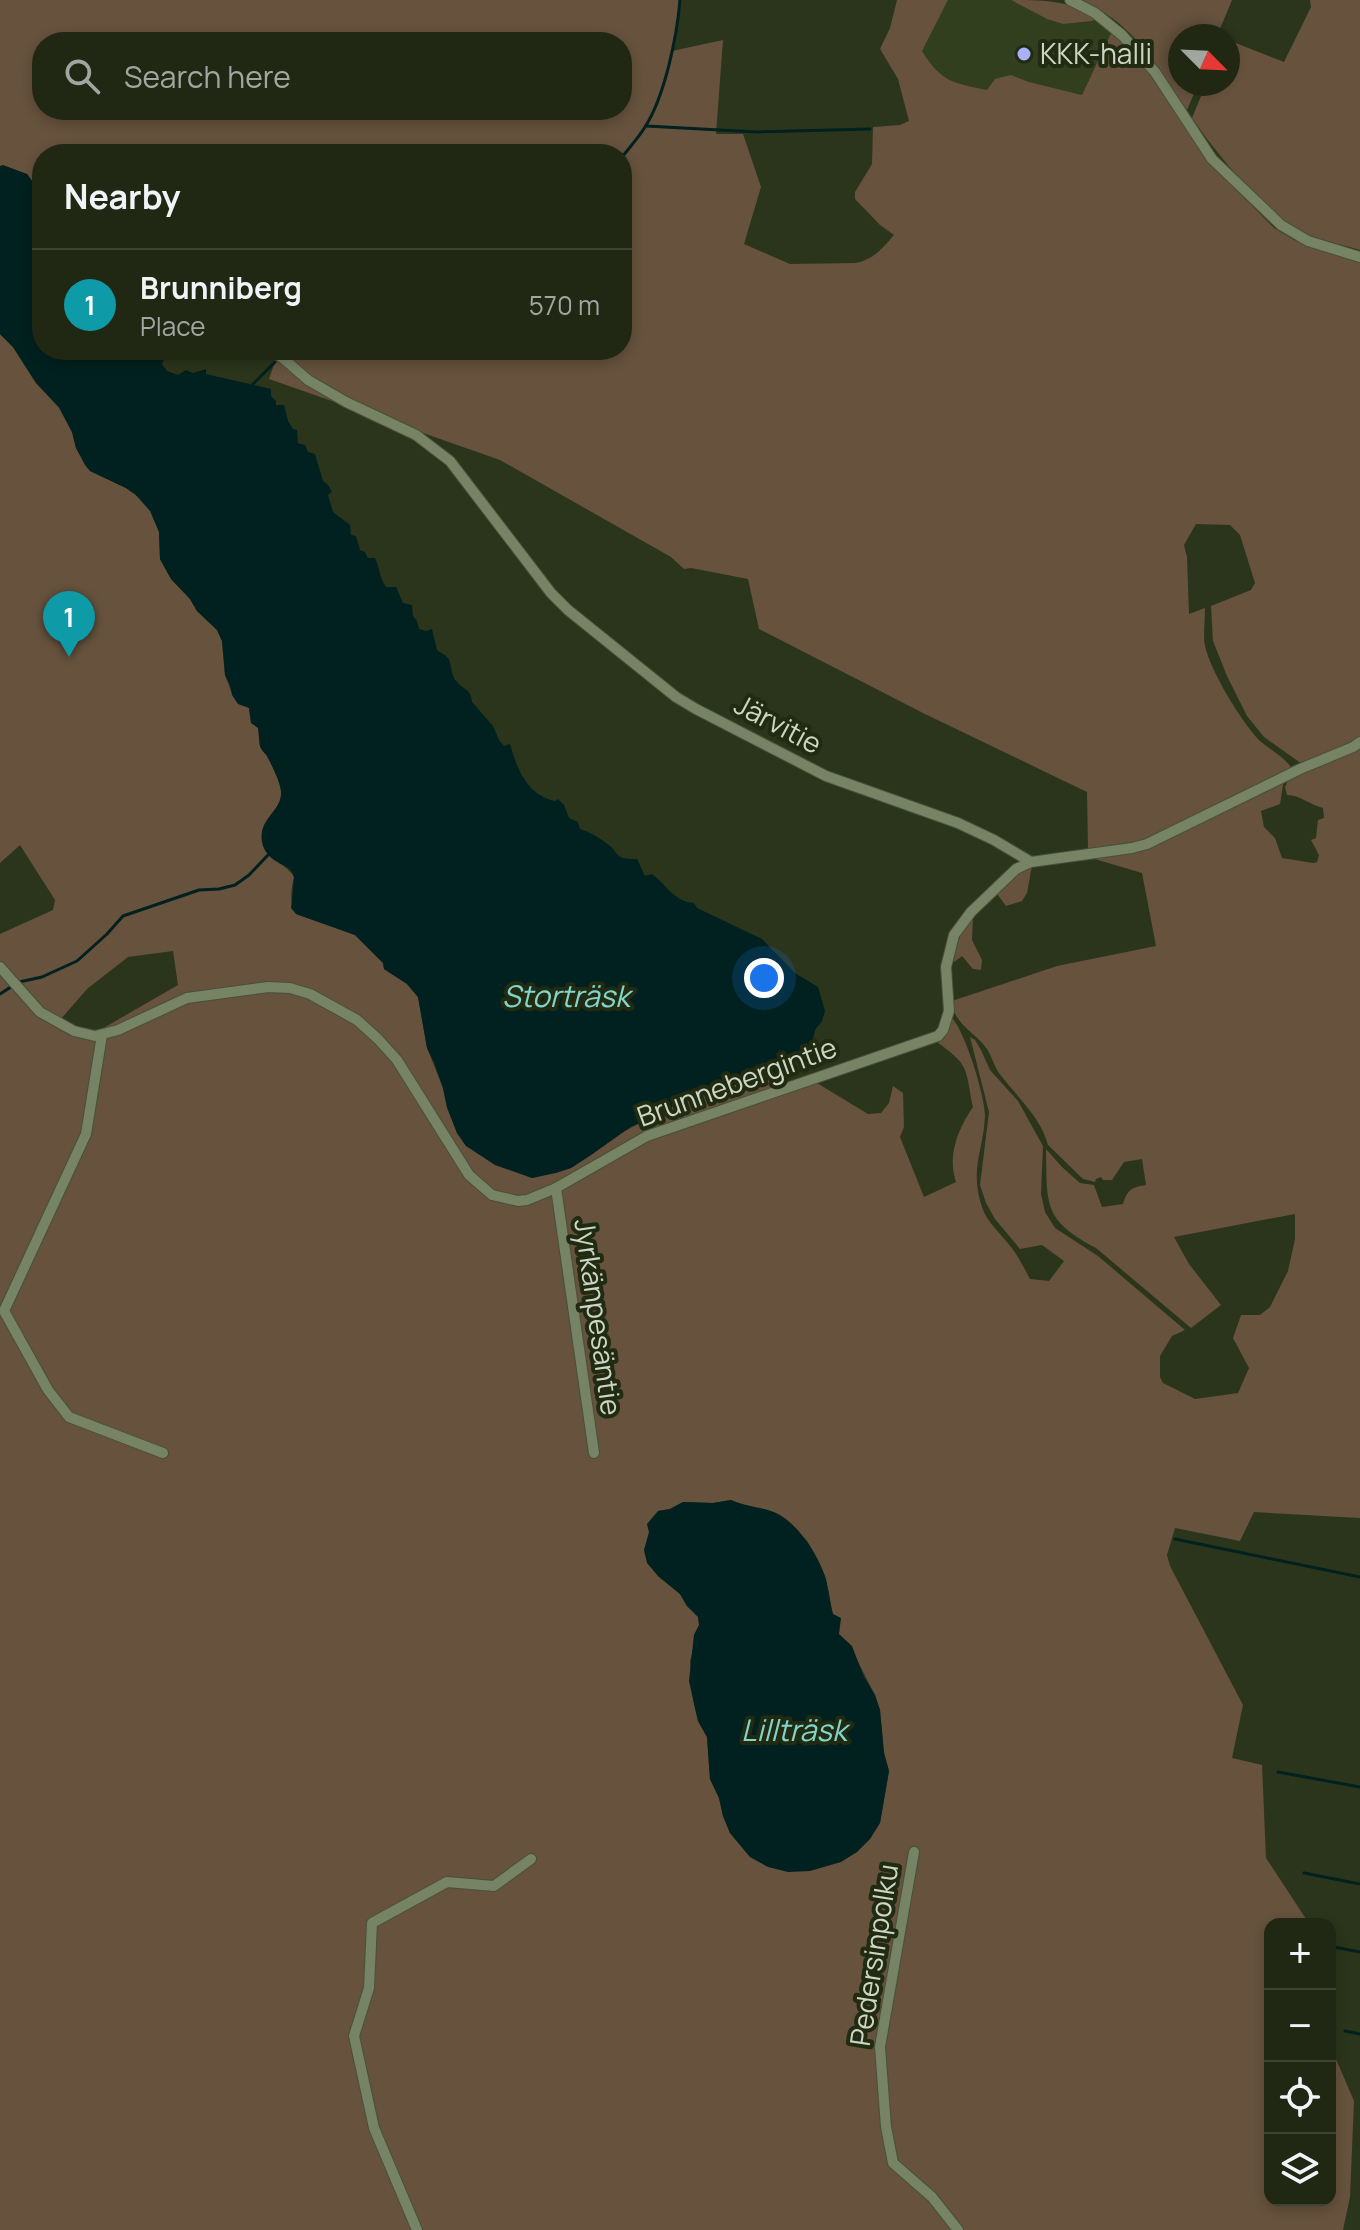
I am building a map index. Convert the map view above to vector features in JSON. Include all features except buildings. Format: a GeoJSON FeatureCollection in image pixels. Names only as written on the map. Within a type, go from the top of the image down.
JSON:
{"type":"FeatureCollection","features":[{"type":"Feature","properties":{"kind":"street"},"geometry":{"type":"LineString","coordinates":[[1070,0],[1095,13],[1122,35],[1155,72],[1212,159],[1281,225],[1308,241],[1360,257]]}},
{"type":"Feature","properties":{"kind":"street","name":"Järvitie"},"geometry":{"type":"LineString","coordinates":[[285,360],[308,380],[416,435],[450,461],[551,593],[676,697],[834,780],[958,823],[1031,862]]}},
{"type":"Feature","properties":{"kind":"street"},"geometry":{"type":"LineString","coordinates":[[1031,862],[1147,844],[1360,742]]}},
{"type":"Feature","properties":{"kind":"street","name":"Brunnebergintie"},"geometry":{"type":"LineString","coordinates":[[102,1035],[187,998],[268,987],[297,989],[357,1020],[388,1049],[469,1175],[484,1190],[499,1198],[518,1201],[556,1188],[647,1136],[938,1036],[949,1011],[946,967],[954,935],[971,912],[1005,879],[1022,864],[1031,862]]}},
{"type":"Feature","properties":{"kind":"street"},"geometry":{"type":"LineString","coordinates":[[0,967],[40,1012],[74,1031],[102,1035],[86,1134],[4,1311],[48,1390],[69,1417],[163,1453]]}},
{"type":"Feature","properties":{"kind":"street","name":"Jyrkänpesäntie"},"geometry":{"type":"LineString","coordinates":[[556,1188],[594,1453]]}},
{"type":"Feature","properties":{"kind":"street","name":"Pedersinpolku"},"geometry":{"type":"LineString","coordinates":[[914,1852],[880,2047],[886,2127],[893,2163],[932,2197],[958,2230]]}},
{"type":"Feature","properties":{"kind":"street"},"geometry":{"type":"LineString","coordinates":[[417,2230],[374,2128],[354,2036],[369,1988],[372,1923],[447,1882],[494,1886],[531,1859]]}},
{"type":"Feature","properties":{"kind":"shaded area"},"geometry":{"type":"Polygon","coordinates":[[[0,0],[680,0],[672,51],[723,40],[716,134],[743,134],[761,187],[744,244],[790,264],[856,263],[873,256],[894,235],[855,199],[855,192],[872,164],[873,127],[900,125],[909,121],[898,79],[880,49],[890,28],[897,0],[948,0],[922,51],[935,69],[949,80],[987,90],[995,79],[1011,75],[1082,95],[1112,31],[1152,74],[1204,157],[1274,228],[1294,240],[1360,261],[1360,738],[1302,764],[1264,737],[1247,716],[1213,641],[1211,606],[1251,590],[1255,583],[1240,535],[1230,525],[1196,524],[1184,545],[1189,614],[1205,608],[1205,646],[1220,682],[1258,739],[1291,767],[1288,772],[1143,844],[1088,851],[1087,792],[759,629],[748,579],[684,569],[671,557],[500,460],[269,379],[276,360],[632,360],[632,144],[32,144],[32,181],[27,174],[0,166],[0,0]]]}},
{"type":"Feature","properties":{"kind":"shaded area"},"geometry":{"type":"Polygon","coordinates":[[[948,0],[1011,0],[1063,24],[1096,19],[1112,31],[1082,95],[1011,75],[988,90],[955,83],[934,70],[921,50],[948,0]]]}},
{"type":"Feature","properties":{"kind":"shaded area"},"geometry":{"type":"Polygon","coordinates":[[[1011,0],[1067,5],[1096,19],[1063,24],[1011,0]]]}},
{"type":"Feature","properties":{"kind":"shaded area"},"geometry":{"type":"Polygon","coordinates":[[[1078,0],[1232,0],[1222,24],[1168,24],[1168,83],[1130,34],[1103,12],[1078,0]]]}},
{"type":"Feature","properties":{"kind":"shaded area"},"geometry":{"type":"Polygon","coordinates":[[[1310,0],[1360,0],[1360,250],[1315,237],[1286,223],[1241,180],[1192,118],[1201,96],[1240,96],[1240,45],[1284,62],[1311,7],[1310,0]]]}},
{"type":"Feature","properties":{"kind":"shaded area"},"geometry":{"type":"Polygon","coordinates":[[[1177,96],[1193,96],[1187,110],[1177,96]]]}},
{"type":"Feature","properties":{"kind":"shaded area"},"geometry":{"type":"Polygon","coordinates":[[[0,334],[59,408],[72,432],[76,448],[90,471],[126,488],[153,508],[159,532],[160,559],[171,579],[217,630],[222,641],[225,675],[231,691],[249,708],[251,723],[258,727],[260,746],[279,783],[281,797],[265,823],[262,835],[265,850],[294,877],[292,906],[296,914],[355,935],[383,963],[384,969],[407,984],[418,997],[427,1048],[443,1088],[447,1108],[466,1146],[532,1178],[571,1168],[619,1134],[681,1102],[726,1086],[772,1080],[774,1087],[807,1077],[868,1114],[881,1113],[889,1103],[893,1086],[903,1093],[904,1127],[900,1137],[924,1197],[956,1182],[953,1152],[973,1107],[964,1068],[937,1042],[950,1016],[967,1047],[984,1106],[977,1181],[987,1217],[1014,1251],[1030,1279],[1049,1281],[1064,1261],[1042,1245],[1020,1249],[995,1219],[980,1185],[989,1112],[970,1037],[975,1040],[990,1070],[1018,1101],[1043,1146],[1041,1194],[1045,1212],[1055,1228],[1098,1256],[1185,1330],[1172,1336],[1160,1356],[1160,1377],[1163,1383],[1195,1399],[1238,1393],[1249,1368],[1233,1338],[1241,1315],[1260,1315],[1270,1307],[1288,1271],[1295,1239],[1295,1214],[1174,1237],[1189,1264],[1221,1305],[1191,1328],[1096,1248],[1066,1229],[1057,1219],[1048,1198],[1046,1149],[1080,1183],[1094,1185],[1102,1207],[1123,1204],[1131,1190],[1146,1185],[1142,1159],[1124,1162],[1112,1180],[1101,1177],[1095,1182],[1083,1179],[1048,1145],[1040,1125],[999,1073],[986,1048],[955,1014],[952,1001],[1057,966],[1156,946],[1142,873],[1088,857],[1138,851],[1284,779],[1280,804],[1261,811],[1264,827],[1275,838],[1282,858],[1317,862],[1319,855],[1311,840],[1316,838],[1318,820],[1324,818],[1323,808],[1287,795],[1285,787],[1289,778],[1360,746],[1360,1518],[1254,1512],[1240,1541],[1175,1528],[1167,1555],[1243,1705],[1232,1758],[1262,1765],[1266,1858],[1305,1918],[1264,1918],[1264,2206],[1336,2206],[1336,2059],[1354,2101],[1350,2197],[1343,2230],[0,2230],[0,934],[53,910],[55,900],[20,845],[0,863],[0,334]],[[173,951],[128,957],[87,989],[61,1019],[95,1036],[100,1030],[178,985],[173,951]],[[731,1500],[683,1502],[658,1511],[644,1550],[658,1576],[680,1594],[698,1616],[699,1625],[694,1635],[690,1661],[693,1700],[698,1721],[707,1737],[710,1779],[730,1833],[750,1857],[880,1823],[889,1771],[875,1695],[858,1662],[838,1634],[826,1578],[819,1562],[807,1541],[786,1520],[776,1513],[731,1500]]]}},
{"type":"Feature","properties":{"kind":"shaded area"},"geometry":{"type":"Polygon","coordinates":[[[1032,866],[1027,893],[1022,901],[1006,906],[997,894],[1013,877],[1032,866]]]}},
{"type":"Feature","properties":{"kind":"shaded area"},"geometry":{"type":"Polygon","coordinates":[[[973,916],[972,940],[982,960],[981,970],[973,969],[962,956],[954,962],[962,932],[973,916]]]}},
{"type":"Feature","properties":{"kind":"water","name":"Storträsk"},"geometry":{"type":"Polygon","coordinates":[[[0,166],[27,174],[32,181],[32,360],[164,360],[162,364],[167,371],[178,375],[186,370],[193,373],[206,369],[206,374],[271,389],[276,405],[284,405],[288,421],[297,430],[298,443],[315,454],[323,481],[332,492],[328,495],[333,512],[350,525],[351,535],[356,536],[360,550],[368,558],[375,558],[386,587],[396,587],[403,603],[412,605],[419,629],[432,629],[437,650],[448,658],[455,679],[469,692],[472,702],[493,726],[499,740],[504,746],[510,744],[516,763],[530,787],[545,798],[558,799],[569,818],[578,822],[580,829],[611,846],[621,857],[637,859],[645,876],[652,874],[681,899],[762,939],[795,973],[818,987],[825,1011],[822,1021],[815,1030],[812,1044],[798,1052],[790,1068],[772,1080],[728,1086],[681,1102],[632,1126],[571,1168],[556,1173],[532,1178],[495,1165],[466,1146],[457,1133],[427,1048],[418,997],[407,984],[384,969],[383,963],[355,935],[296,914],[291,908],[292,872],[269,855],[262,842],[264,827],[281,798],[279,783],[261,747],[258,728],[251,723],[249,708],[238,704],[232,695],[217,630],[171,579],[160,559],[159,532],[150,511],[126,488],[90,471],[76,448],[72,432],[59,407],[36,383],[13,347],[0,334],[0,166]]]}},
{"type":"Feature","properties":{"kind":"water","name":"Lillträsk"},"geometry":{"type":"Polygon","coordinates":[[[731,1500],[778,1514],[794,1526],[807,1542],[825,1577],[833,1614],[841,1618],[839,1634],[852,1646],[880,1710],[889,1771],[880,1823],[857,1852],[841,1862],[810,1871],[788,1872],[768,1867],[750,1857],[730,1833],[710,1779],[707,1737],[698,1721],[689,1681],[698,1617],[680,1594],[647,1563],[644,1550],[649,1532],[647,1524],[658,1511],[683,1502],[731,1500]]]}},
{"type":"Feature","properties":{"kind":"waterway"},"geometry":{"type":"LineString","coordinates":[[632,144],[652,114],[664,83],[680,0]]}},
{"type":"Feature","properties":{"kind":"waterway"},"geometry":{"type":"LineString","coordinates":[[646,126],[757,132],[870,129]]}},
{"type":"Feature","properties":{"kind":"waterway"},"geometry":{"type":"LineString","coordinates":[[253,384],[275,362]]}},
{"type":"Feature","properties":{"kind":"waterway"},"geometry":{"type":"LineString","coordinates":[[19,982],[42,977],[77,961],[123,916],[199,890],[235,885],[268,855]]}},
{"type":"Feature","properties":{"kind":"waterway"},"geometry":{"type":"LineString","coordinates":[[0,994],[14,985]]}},
{"type":"Feature","properties":{"kind":"waterway"},"geometry":{"type":"LineString","coordinates":[[1175,1539],[1360,1577]]}},
{"type":"Feature","properties":{"kind":"waterway"},"geometry":{"type":"LineString","coordinates":[[1278,1772],[1360,1787]]}},
{"type":"Feature","properties":{"kind":"waterway"},"geometry":{"type":"LineString","coordinates":[[1304,1873],[1360,1884]]}},
{"type":"Feature","properties":{"kind":"waterway"},"geometry":{"type":"LineString","coordinates":[[1336,1947],[1360,1952]]}},
{"type":"Feature","properties":{"kind":"waterway"},"geometry":{"type":"LineString","coordinates":[[1345,2031],[1360,2034]]}},
{"type":"Feature","properties":{"kind":"place","name":"KKK-halli"},"geometry":{"type":"Point","coordinates":[1024,54]}},
{"type":"Feature","properties":{"kind":"place","name":"Brunniberg"},"geometry":{"type":"Point","coordinates":[69,657]}}]}
